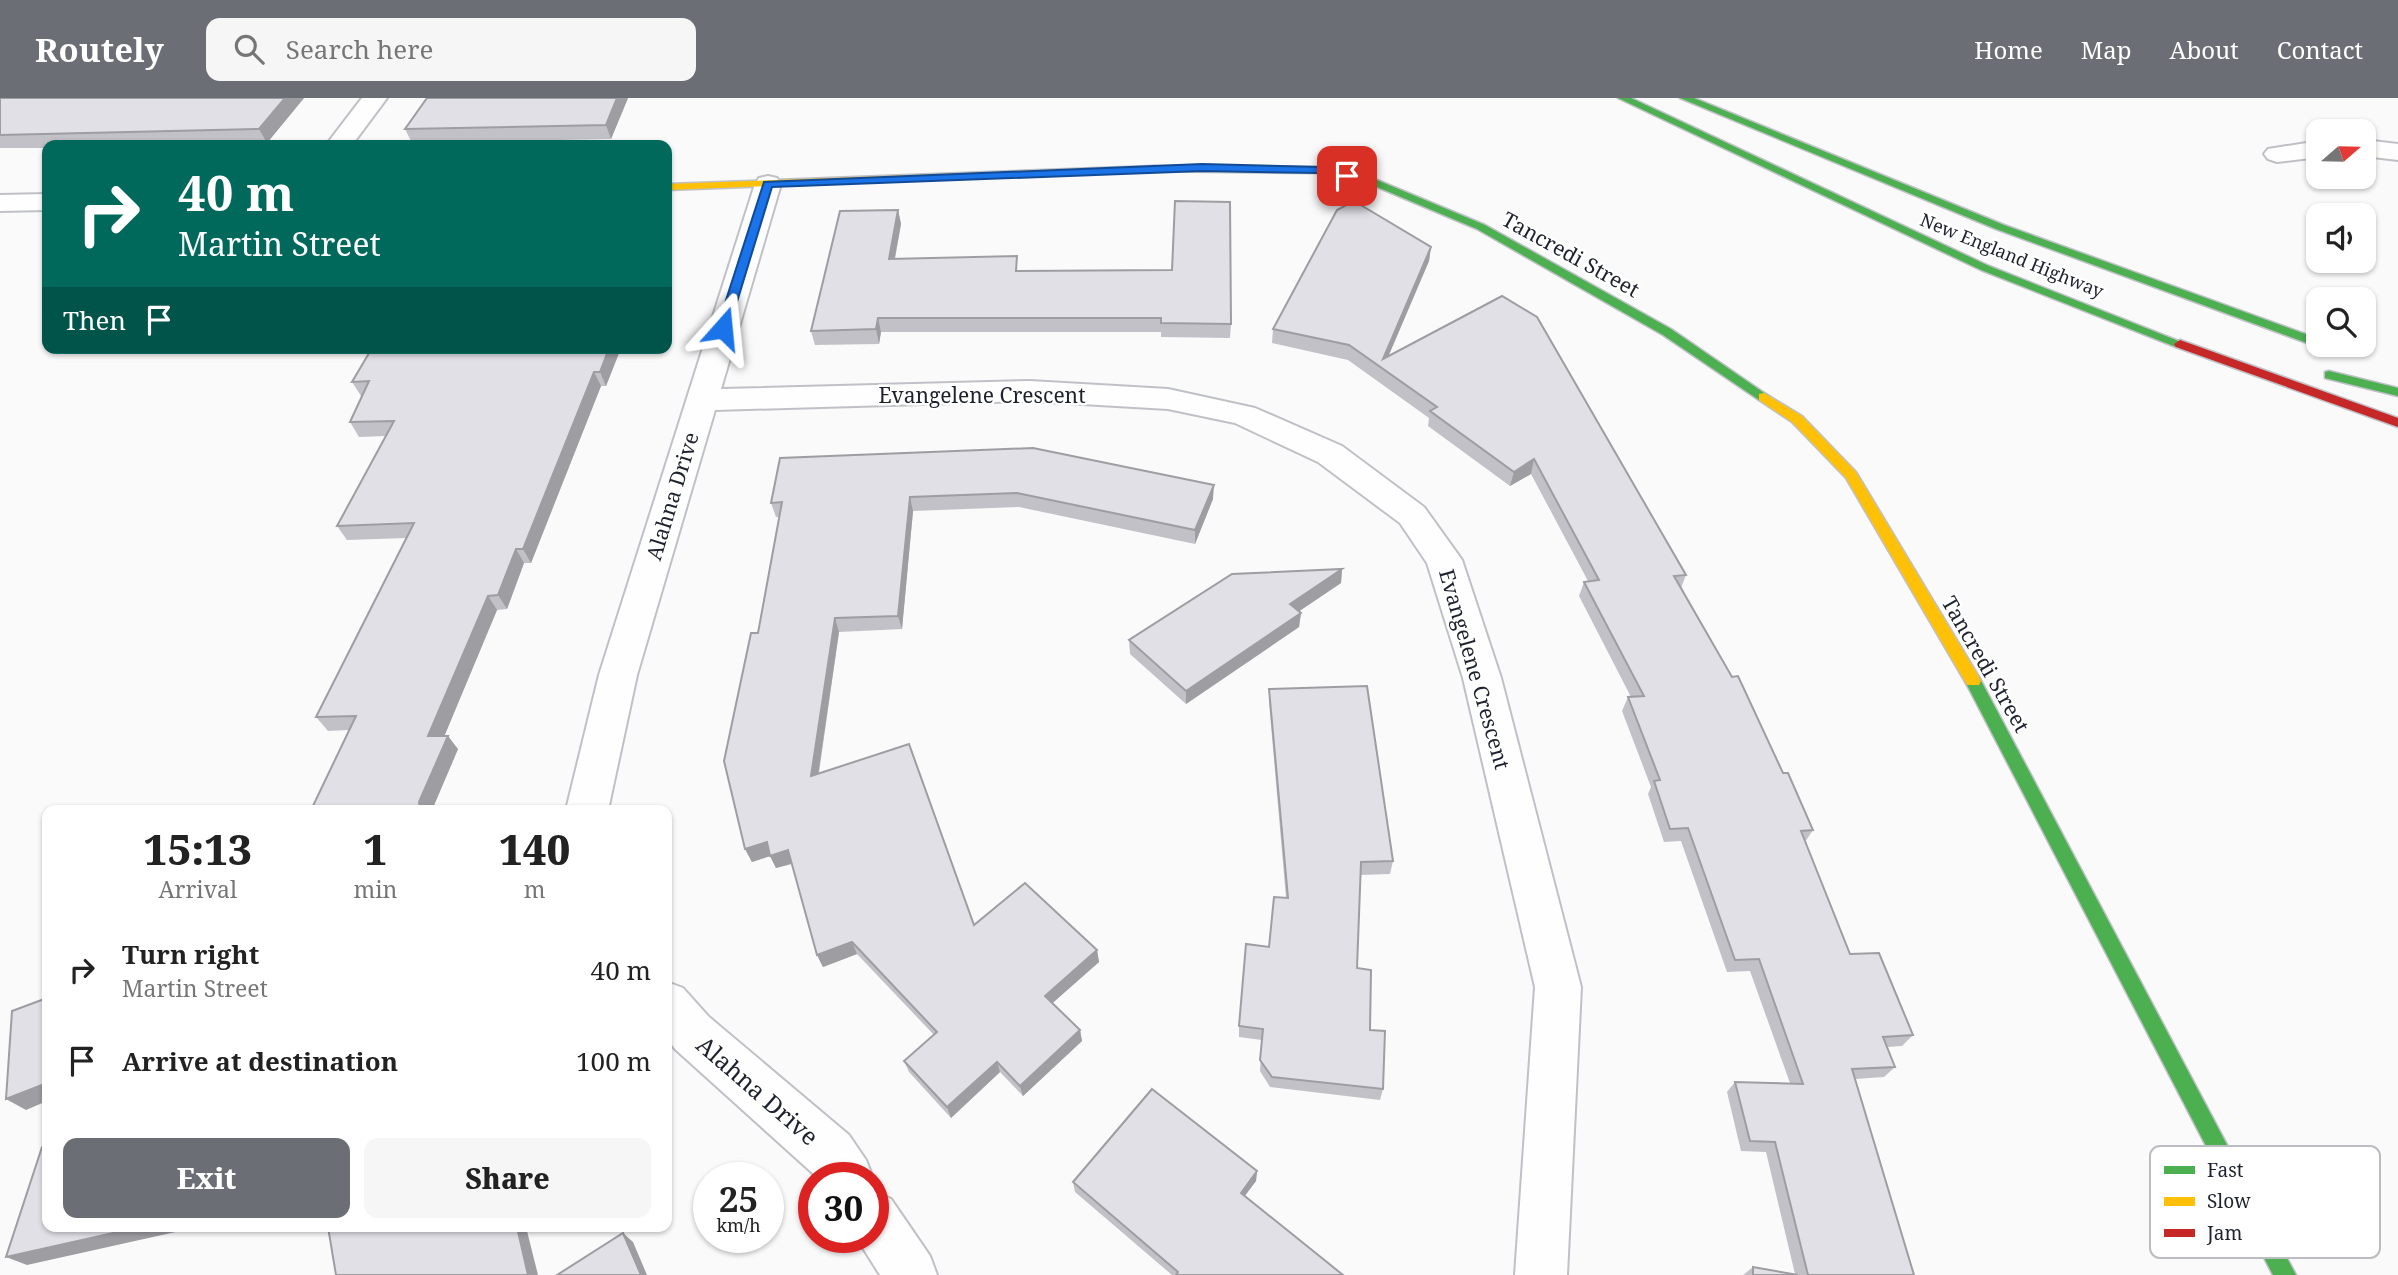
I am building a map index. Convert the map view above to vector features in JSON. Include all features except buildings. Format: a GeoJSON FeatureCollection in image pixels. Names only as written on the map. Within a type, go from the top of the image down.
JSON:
{"type":"FeatureCollection","features":[{"type":"Feature","properties":{"kind":"main road","name":"New England Highway"},"geometry":{"type":"LineString","coordinates":[[1623,98],[1837,201],[1985,268],[2246,369],[2398,423]]}},
{"type":"Feature","properties":{"kind":"main road","name":"New England Highway"},"geometry":{"type":"LineString","coordinates":[[1685,98],[1827,161],[2160,288],[2306,339]]}},
{"type":"Feature","properties":{"kind":"main road","name":"Tancredi Street"},"geometry":{"type":"LineString","coordinates":[[672,187],[1202,167],[1320,170],[1373,182],[1480,227],[1667,332],[1797,419],[1851,475],[1990,710],[2218,1146]]}},
{"type":"Feature","properties":{"kind":"main road"},"geometry":{"type":"LineString","coordinates":[[1837,201],[1935,229],[1984,249]]}},
{"type":"Feature","properties":{"kind":"main road"},"geometry":{"type":"LineString","coordinates":[[2021,264],[2096,293]]}},
{"type":"Feature","properties":{"kind":"main road"},"geometry":{"type":"LineString","coordinates":[[2312,369],[2398,393]]}},
{"type":"Feature","properties":{"kind":"main road","name":"Tancredi Street"},"geometry":{"type":"LineString","coordinates":[[2277,1258],[2286,1275]]}},
{"type":"Feature","properties":{"kind":"street"},"geometry":{"type":"LineString","coordinates":[[344,140],[376,98]]}},
{"type":"Feature","properties":{"kind":"street"},"geometry":{"type":"LineString","coordinates":[[2376,149],[2398,152]]}},
{"type":"Feature","properties":{"kind":"street"},"geometry":{"type":"LineString","coordinates":[[2277,154],[2306,151]]}},
{"type":"Feature","properties":{"kind":"street","name":"Alahna Drive"},"geometry":{"type":"LineString","coordinates":[[588,805],[618,675],[768,184]]}},
{"type":"Feature","properties":{"kind":"street"},"geometry":{"type":"LineString","coordinates":[[0,203],[42,202]]}},
{"type":"Feature","properties":{"kind":"street","name":"Evangelene Crescent"},"geometry":{"type":"LineString","coordinates":[[701,400],[1030,391],[1168,399],[1244,415],[1330,454],[1412,515],[1444,560],[1482,678],[1559,987],[1541,1275]]}},
{"type":"Feature","properties":{"kind":"street","name":"Alahna Drive"},"geometry":{"type":"LineString","coordinates":[[672,1009],[692,1033],[831,1153],[837,1162]]}},
{"type":"Feature","properties":{"kind":"street"},"geometry":{"type":"LineString","coordinates":[[889,1241],[911,1275]]}},
{"type":"Feature","properties":{"kind":"traffic: fast"},"geometry":{"type":"LineString","coordinates":[[1623,98],[1985,268],[2180,344]]}},
{"type":"Feature","properties":{"kind":"traffic: fast"},"geometry":{"type":"LineString","coordinates":[[1685,98],[2000,227],[2306,338]]}},
{"type":"Feature","properties":{"kind":"traffic: fast"},"geometry":{"type":"LineString","coordinates":[[1154,169],[1320,170],[1373,182],[1481,227],[1667,332],[1764,397]]}},
{"type":"Feature","properties":{"kind":"traffic: fast"},"geometry":{"type":"LineString","coordinates":[[2329,375],[2398,392]]}},
{"type":"Feature","properties":{"kind":"traffic: fast"},"geometry":{"type":"LineString","coordinates":[[1973,681],[2217,1146]]}},
{"type":"Feature","properties":{"kind":"traffic: fast"},"geometry":{"type":"LineString","coordinates":[[2276,1258],[2285,1275]]}},
{"type":"Feature","properties":{"kind":"traffic: slow"},"geometry":{"type":"LineString","coordinates":[[672,187],[1154,169]]}},
{"type":"Feature","properties":{"kind":"traffic: slow"},"geometry":{"type":"LineString","coordinates":[[1764,397],[1797,419],[1851,475],[1973,681]]}},
{"type":"Feature","properties":{"kind":"traffic: jam"},"geometry":{"type":"LineString","coordinates":[[2180,344],[2398,423]]}},
{"type":"Feature","properties":{"kind":"route"},"geometry":{"type":"LineString","coordinates":[[723,328],[768,184],[1202,167],[1320,170],[1347,176]]}}]}
